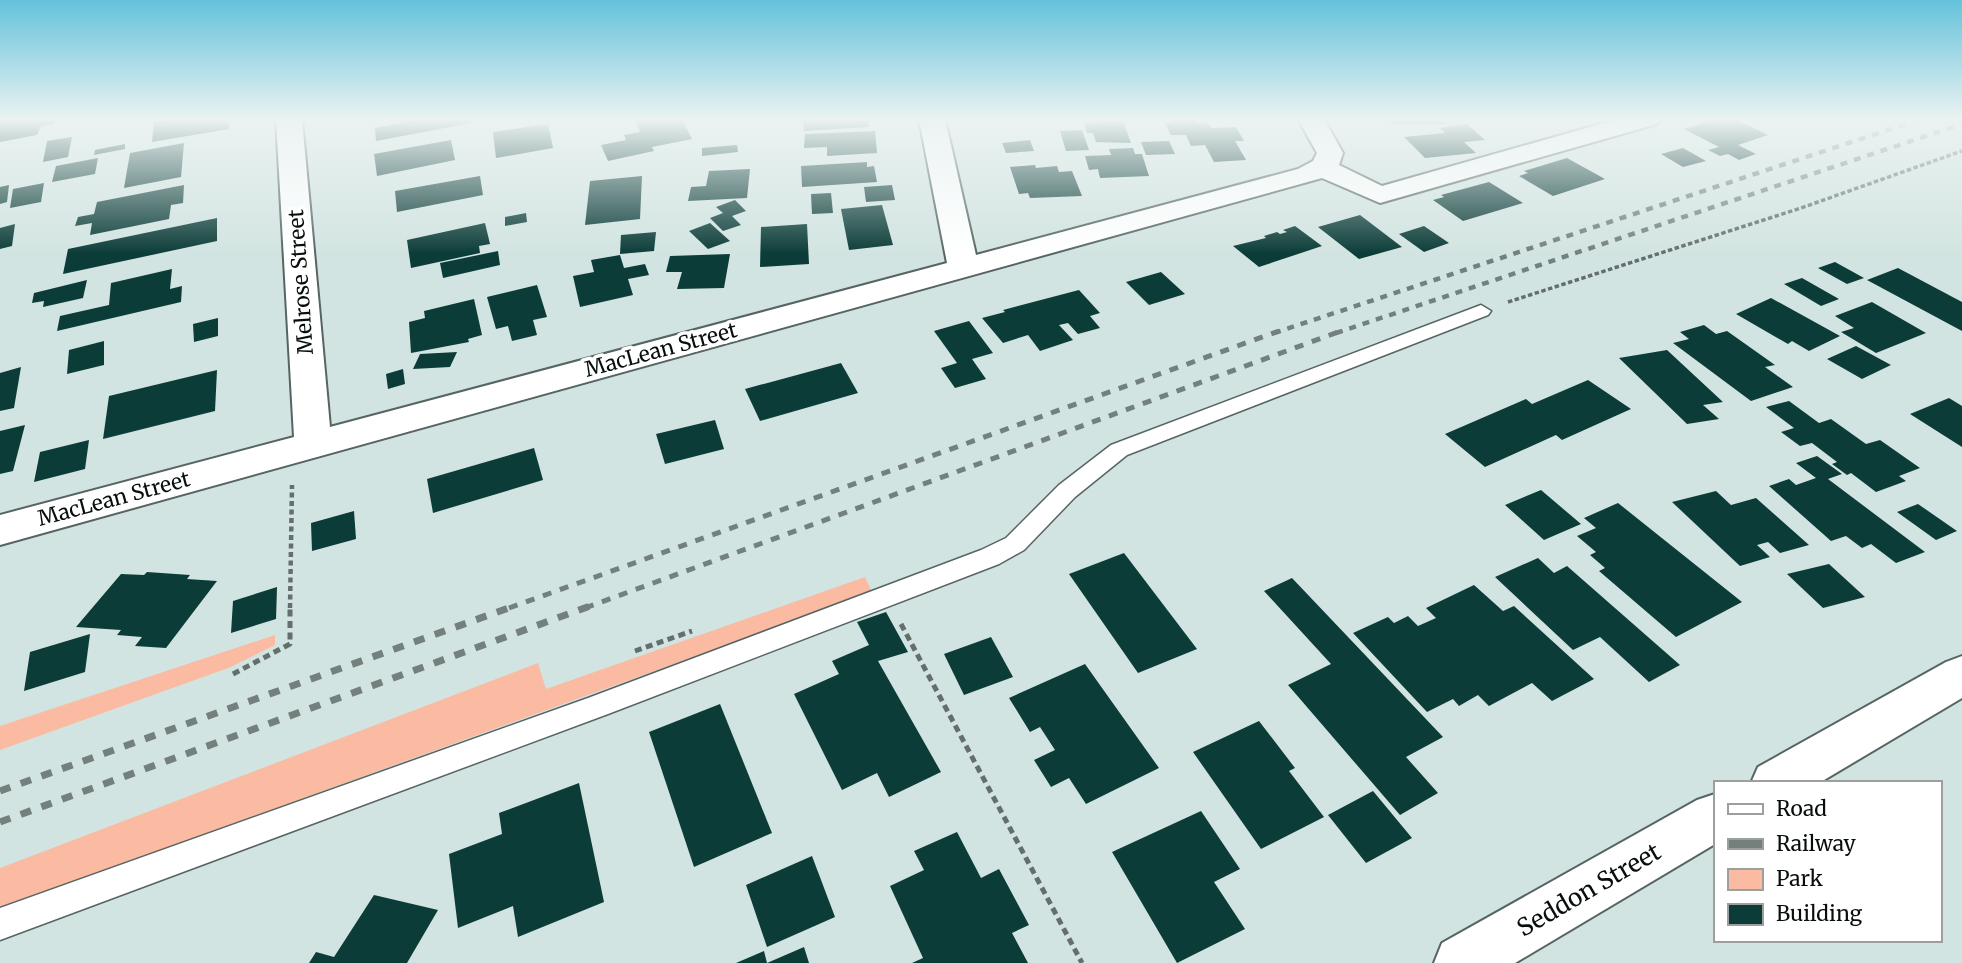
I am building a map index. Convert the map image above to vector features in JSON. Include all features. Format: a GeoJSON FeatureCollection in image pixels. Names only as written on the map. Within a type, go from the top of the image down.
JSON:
{"type":"FeatureCollection","features":[{"type":"Feature","properties":{"kind":"street","name":"Melrose Street"},"geometry":{"type":"LineString","coordinates":[[292,164],[313,444]]}},
{"type":"Feature","properties":{"kind":"street"},"geometry":{"type":"LineString","coordinates":[[942,164],[964,268]]}},
{"type":"Feature","properties":{"kind":"street"},"geometry":{"type":"LineString","coordinates":[[1325,164],[1322,168],[1380,195],[1490,164]]}},
{"type":"Feature","properties":{"kind":"street","name":"MacLean Street"},"geometry":{"type":"LineString","coordinates":[[0,530],[1295,178],[1322,168]]}},
{"type":"Feature","properties":{"kind":"street"},"geometry":{"type":"LineString","coordinates":[[1777,781],[1962,675]]}},
{"type":"Feature","properties":{"kind":"street","name":"Seddon Street"},"geometry":{"type":"LineString","coordinates":[[1462,963],[1714,818]]}},
{"type":"Feature","properties":{"kind":"lane"},"geometry":{"type":"LineString","coordinates":[[0,924],[536,729],[886,597],[1015,544],[1067,491],[1119,450],[1480,311]]}},
{"type":"Feature","properties":{"kind":"path"},"geometry":{"type":"LineString","coordinates":[[1480,311],[1801,208],[1925,164]]}},
{"type":"Feature","properties":{"kind":"path"},"geometry":{"type":"LineString","coordinates":[[233,674],[290,644],[292,479],[313,444]]}},
{"type":"Feature","properties":{"kind":"path"},"geometry":{"type":"LineString","coordinates":[[886,597],[1082,963]]}},
{"type":"Feature","properties":{"kind":"green space"},"geometry":{"type":"Polygon","coordinates":[[[865,577],[872,592],[0,908],[0,868],[538,663],[546,689],[865,577]]]}},
{"type":"Feature","properties":{"kind":"green space"},"geometry":{"type":"Polygon","coordinates":[[[275,635],[275,645],[231,667],[0,750],[0,726],[275,635]]]}},
{"type":"Feature","properties":{"kind":"building"},"geometry":{"type":"Polygon","coordinates":[[[97,164],[95,174],[52,182],[56,166],[97,164]]]}},
{"type":"Feature","properties":{"kind":"building"},"geometry":{"type":"Polygon","coordinates":[[[128,164],[182,164],[181,177],[124,188],[128,164]]]}},
{"type":"Feature","properties":{"kind":"building"},"geometry":{"type":"Polygon","coordinates":[[[375,164],[436,164],[377,176],[375,164]]]}},
{"type":"Feature","properties":{"kind":"building"},"geometry":{"type":"Polygon","coordinates":[[[867,164],[867,167],[874,166],[877,182],[802,187],[801,166],[867,164]]]}},
{"type":"Feature","properties":{"kind":"building"},"geometry":{"type":"Polygon","coordinates":[[[1087,164],[1145,164],[1149,176],[1100,178],[1098,169],[1089,170],[1087,164]]]}},
{"type":"Feature","properties":{"kind":"building"},"geometry":{"type":"Polygon","coordinates":[[[1547,164],[1578,164],[1605,179],[1553,196],[1519,176],[1528,173],[1524,171],[1547,164]]]}},
{"type":"Feature","properties":{"kind":"building"},"geometry":{"type":"Polygon","coordinates":[[[1035,165],[1036,168],[1057,166],[1059,172],[1072,171],[1082,196],[1030,198],[1028,193],[1019,194],[1010,167],[1035,165]]]}},
{"type":"Feature","properties":{"kind":"building"},"geometry":{"type":"Polygon","coordinates":[[[750,169],[747,198],[688,201],[691,187],[706,186],[709,171],[750,169]]]}},
{"type":"Feature","properties":{"kind":"building"},"geometry":{"type":"Polygon","coordinates":[[[480,176],[483,195],[397,212],[395,191],[480,176]]]}},
{"type":"Feature","properties":{"kind":"building"},"geometry":{"type":"Polygon","coordinates":[[[642,176],[640,219],[585,225],[590,181],[642,176]]]}},
{"type":"Feature","properties":{"kind":"building"},"geometry":{"type":"Polygon","coordinates":[[[1489,182],[1523,203],[1463,221],[1433,200],[1444,197],[1441,195],[1489,182]]]}},
{"type":"Feature","properties":{"kind":"building"},"geometry":{"type":"Polygon","coordinates":[[[44,183],[41,202],[10,208],[13,189],[44,183]]]}},
{"type":"Feature","properties":{"kind":"building"},"geometry":{"type":"Polygon","coordinates":[[[9,185],[7,202],[0,204],[0,187],[9,185]]]}},
{"type":"Feature","properties":{"kind":"building"},"geometry":{"type":"Polygon","coordinates":[[[184,185],[183,203],[171,205],[169,219],[90,235],[92,223],[75,226],[78,217],[94,214],[97,202],[184,185]]]}},
{"type":"Feature","properties":{"kind":"building"},"geometry":{"type":"Polygon","coordinates":[[[892,185],[895,200],[866,202],[864,187],[892,185]]]}},
{"type":"Feature","properties":{"kind":"building"},"geometry":{"type":"Polygon","coordinates":[[[831,193],[833,213],[812,214],[811,194],[831,193]]]}},
{"type":"Feature","properties":{"kind":"building"},"geometry":{"type":"Polygon","coordinates":[[[735,200],[746,211],[732,216],[741,225],[723,231],[710,218],[723,213],[716,207],[735,200]]]}},
{"type":"Feature","properties":{"kind":"building"},"geometry":{"type":"Polygon","coordinates":[[[882,205],[893,245],[849,250],[841,209],[882,205]]]}},
{"type":"Feature","properties":{"kind":"building"},"geometry":{"type":"Polygon","coordinates":[[[526,213],[527,222],[505,226],[505,217],[526,213]]]}},
{"type":"Feature","properties":{"kind":"building"},"geometry":{"type":"Polygon","coordinates":[[[1360,215],[1402,247],[1359,259],[1318,227],[1360,215]]]}},
{"type":"Feature","properties":{"kind":"building"},"geometry":{"type":"Polygon","coordinates":[[[217,218],[217,241],[63,274],[68,249],[217,218]]]}},
{"type":"Feature","properties":{"kind":"building"},"geometry":{"type":"Polygon","coordinates":[[[485,223],[490,244],[479,246],[480,253],[411,268],[407,240],[485,223]]]}},
{"type":"Feature","properties":{"kind":"building"},"geometry":{"type":"Polygon","coordinates":[[[710,223],[730,241],[708,249],[689,231],[710,223]]]}},
{"type":"Feature","properties":{"kind":"building"},"geometry":{"type":"Polygon","coordinates":[[[15,224],[12,246],[0,249],[0,228],[15,224]]]}},
{"type":"Feature","properties":{"kind":"building"},"geometry":{"type":"Polygon","coordinates":[[[807,224],[809,264],[760,267],[761,227],[807,224]]]}},
{"type":"Feature","properties":{"kind":"building"},"geometry":{"type":"Polygon","coordinates":[[[1295,226],[1322,246],[1259,267],[1233,246],[1266,238],[1264,236],[1277,232],[1287,232],[1283,230],[1295,226]]]}},
{"type":"Feature","properties":{"kind":"building"},"geometry":{"type":"Polygon","coordinates":[[[1424,226],[1449,243],[1424,252],[1399,234],[1424,226]]]}},
{"type":"Feature","properties":{"kind":"building"},"geometry":{"type":"Polygon","coordinates":[[[656,232],[654,251],[620,254],[621,235],[656,232]]]}},
{"type":"Feature","properties":{"kind":"building"},"geometry":{"type":"Polygon","coordinates":[[[498,251],[500,265],[443,278],[440,263],[498,251]]]}},
{"type":"Feature","properties":{"kind":"building"},"geometry":{"type":"Polygon","coordinates":[[[730,254],[724,288],[677,289],[682,272],[666,272],[670,256],[730,254]]]}},
{"type":"Feature","properties":{"kind":"building"},"geometry":{"type":"Polygon","coordinates":[[[620,255],[624,268],[645,264],[649,275],[628,279],[633,295],[580,307],[573,276],[594,272],[591,260],[620,255]]]}},
{"type":"Feature","properties":{"kind":"building"},"geometry":{"type":"Polygon","coordinates":[[[1835,262],[1864,278],[1847,284],[1818,268],[1835,262]]]}},
{"type":"Feature","properties":{"kind":"building"},"geometry":{"type":"Polygon","coordinates":[[[1898,268],[1962,302],[1962,331],[1867,280],[1898,268]]]}},
{"type":"Feature","properties":{"kind":"building"},"geometry":{"type":"Polygon","coordinates":[[[172,269],[170,289],[182,286],[181,302],[57,331],[60,316],[109,305],[111,283],[172,269]]]}},
{"type":"Feature","properties":{"kind":"building"},"geometry":{"type":"Polygon","coordinates":[[[1161,272],[1185,294],[1149,305],[1126,282],[1161,272]]]}},
{"type":"Feature","properties":{"kind":"building"},"geometry":{"type":"Polygon","coordinates":[[[1802,278],[1839,299],[1821,306],[1784,284],[1802,278]]]}},
{"type":"Feature","properties":{"kind":"building"},"geometry":{"type":"Polygon","coordinates":[[[87,280],[83,298],[43,307],[44,301],[32,303],[34,293],[87,280]]]}},
{"type":"Feature","properties":{"kind":"building"},"geometry":{"type":"Polygon","coordinates":[[[537,285],[547,317],[533,320],[537,335],[512,341],[508,326],[496,329],[487,297],[537,285]]]}},
{"type":"Feature","properties":{"kind":"building"},"geometry":{"type":"Polygon","coordinates":[[[1079,290],[1100,313],[1090,316],[1100,328],[1078,334],[1068,323],[1059,325],[1073,340],[1040,351],[1028,335],[1003,343],[982,318],[1005,312],[1003,310],[1079,290]]]}},
{"type":"Feature","properties":{"kind":"building"},"geometry":{"type":"Polygon","coordinates":[[[1771,298],[1840,336],[1809,351],[1792,341],[1788,344],[1736,314],[1771,298]]]}},
{"type":"Feature","properties":{"kind":"building"},"geometry":{"type":"Polygon","coordinates":[[[474,299],[482,335],[468,339],[469,342],[411,353],[409,322],[425,318],[424,311],[474,299]]]}},
{"type":"Feature","properties":{"kind":"building"},"geometry":{"type":"Polygon","coordinates":[[[1872,302],[1926,333],[1876,353],[1841,332],[1854,328],[1835,316],[1872,302]]]}},
{"type":"Feature","properties":{"kind":"building"},"geometry":{"type":"Polygon","coordinates":[[[218,318],[218,336],[194,342],[193,324],[218,318]]]}},
{"type":"Feature","properties":{"kind":"building"},"geometry":{"type":"Polygon","coordinates":[[[969,321],[993,353],[972,359],[986,379],[955,388],[941,368],[957,363],[934,331],[969,321]]]}},
{"type":"Feature","properties":{"kind":"building"},"geometry":{"type":"Polygon","coordinates":[[[1704,325],[1716,334],[1727,331],[1775,365],[1765,367],[1793,387],[1751,401],[1673,343],[1689,339],[1680,332],[1704,325]]]}},
{"type":"Feature","properties":{"kind":"building"},"geometry":{"type":"Polygon","coordinates":[[[104,341],[104,365],[67,374],[69,350],[104,341]]]}},
{"type":"Feature","properties":{"kind":"building"},"geometry":{"type":"Polygon","coordinates":[[[1856,346],[1891,365],[1862,379],[1827,359],[1856,346]]]}},
{"type":"Feature","properties":{"kind":"building"},"geometry":{"type":"Polygon","coordinates":[[[1667,350],[1723,402],[1703,405],[1719,419],[1687,424],[1619,358],[1667,350]]]}},
{"type":"Feature","properties":{"kind":"building"},"geometry":{"type":"Polygon","coordinates":[[[457,352],[450,367],[413,369],[420,354],[457,352]]]}},
{"type":"Feature","properties":{"kind":"building"},"geometry":{"type":"Polygon","coordinates":[[[841,363],[858,393],[760,421],[745,389],[841,363]]]}},
{"type":"Feature","properties":{"kind":"building"},"geometry":{"type":"Polygon","coordinates":[[[21,367],[14,408],[0,411],[0,373],[21,367]]]}},
{"type":"Feature","properties":{"kind":"building"},"geometry":{"type":"Polygon","coordinates":[[[403,369],[405,384],[388,389],[386,374],[403,369]]]}},
{"type":"Feature","properties":{"kind":"building"},"geometry":{"type":"Polygon","coordinates":[[[217,370],[215,411],[103,439],[109,396],[217,370]]]}},
{"type":"Feature","properties":{"kind":"building"},"geometry":{"type":"Polygon","coordinates":[[[1588,380],[1631,409],[1562,440],[1556,435],[1485,467],[1445,434],[1526,399],[1532,404],[1588,380]]]}},
{"type":"Feature","properties":{"kind":"building"},"geometry":{"type":"Polygon","coordinates":[[[1949,398],[1962,406],[1962,447],[1910,414],[1949,398]]]}},
{"type":"Feature","properties":{"kind":"building"},"geometry":{"type":"Polygon","coordinates":[[[1789,401],[1819,423],[1831,419],[1866,444],[1880,440],[1920,468],[1899,476],[1906,481],[1876,492],[1851,473],[1847,475],[1832,464],[1837,462],[1812,443],[1800,446],[1781,432],[1794,428],[1766,407],[1789,401]]]}},
{"type":"Feature","properties":{"kind":"building"},"geometry":{"type":"Polygon","coordinates":[[[715,420],[724,449],[665,464],[656,434],[715,420]]]}},
{"type":"Feature","properties":{"kind":"building"},"geometry":{"type":"Polygon","coordinates":[[[25,425],[13,471],[0,474],[0,431],[25,425]]]}},
{"type":"Feature","properties":{"kind":"building"},"geometry":{"type":"Polygon","coordinates":[[[89,440],[85,469],[34,482],[40,452],[89,440]]]}},
{"type":"Feature","properties":{"kind":"building"},"geometry":{"type":"Polygon","coordinates":[[[534,448],[543,480],[433,513],[427,479],[534,448]]]}},
{"type":"Feature","properties":{"kind":"building"},"geometry":{"type":"Polygon","coordinates":[[[1817,456],[1842,474],[1828,479],[1925,552],[1896,563],[1871,544],[1862,548],[1846,536],[1831,541],[1769,486],[1789,479],[1796,485],[1816,478],[1796,463],[1817,456]]]}},
{"type":"Feature","properties":{"kind":"building"},"geometry":{"type":"Polygon","coordinates":[[[1541,490],[1581,524],[1544,540],[1505,505],[1541,490]]]}},
{"type":"Feature","properties":{"kind":"building"},"geometry":{"type":"Polygon","coordinates":[[[1716,491],[1731,505],[1756,498],[1809,545],[1780,553],[1768,542],[1757,545],[1770,557],[1740,566],[1672,502],[1716,491]]]}},
{"type":"Feature","properties":{"kind":"building"},"geometry":{"type":"Polygon","coordinates":[[[1618,503],[1742,602],[1676,637],[1599,571],[1605,568],[1590,555],[1596,552],[1577,536],[1596,528],[1584,518],[1618,503]]]}},
{"type":"Feature","properties":{"kind":"building"},"geometry":{"type":"Polygon","coordinates":[[[1918,504],[1957,531],[1936,540],[1897,512],[1918,504]]]}},
{"type":"Feature","properties":{"kind":"building"},"geometry":{"type":"Polygon","coordinates":[[[354,511],[356,539],[312,551],[311,523],[354,511]]]}},
{"type":"Feature","properties":{"kind":"building"},"geometry":{"type":"Polygon","coordinates":[[[1124,553],[1197,649],[1138,673],[1069,574],[1124,553]]]}},
{"type":"Feature","properties":{"kind":"building"},"geometry":{"type":"Polygon","coordinates":[[[1538,558],[1554,573],[1567,566],[1680,665],[1649,682],[1600,637],[1573,650],[1495,577],[1538,558]]]}},
{"type":"Feature","properties":{"kind":"building"},"geometry":{"type":"Polygon","coordinates":[[[1829,564],[1865,597],[1823,608],[1787,574],[1829,564]]]}},
{"type":"Feature","properties":{"kind":"building"},"geometry":{"type":"Polygon","coordinates":[[[147,572],[190,575],[187,579],[217,581],[166,648],[135,646],[142,637],[117,635],[121,630],[76,627],[121,574],[144,575],[147,572]]]}},
{"type":"Feature","properties":{"kind":"building"},"geometry":{"type":"Polygon","coordinates":[[[1292,578],[1443,737],[1406,757],[1438,793],[1400,815],[1288,685],[1331,664],[1264,591],[1292,578]]]}},
{"type":"Feature","properties":{"kind":"building"},"geometry":{"type":"Polygon","coordinates":[[[1474,585],[1503,611],[1514,606],[1594,679],[1552,701],[1532,683],[1489,706],[1478,695],[1459,706],[1453,699],[1427,712],[1353,633],[1388,617],[1394,623],[1408,616],[1418,626],[1436,618],[1426,608],[1474,585]]]}},
{"type":"Feature","properties":{"kind":"building"},"geometry":{"type":"Polygon","coordinates":[[[277,587],[276,619],[231,633],[233,601],[277,587]]]}},
{"type":"Feature","properties":{"kind":"building"},"geometry":{"type":"Polygon","coordinates":[[[886,612],[908,652],[878,661],[941,772],[889,797],[877,773],[842,790],[794,694],[839,674],[832,661],[869,645],[857,622],[886,612]]]}},
{"type":"Feature","properties":{"kind":"building"},"geometry":{"type":"Polygon","coordinates":[[[90,634],[85,672],[24,691],[30,652],[90,634]]]}},
{"type":"Feature","properties":{"kind":"building"},"geometry":{"type":"Polygon","coordinates":[[[991,637],[1013,677],[964,695],[944,654],[991,637]]]}},
{"type":"Feature","properties":{"kind":"building"},"geometry":{"type":"Polygon","coordinates":[[[1085,664],[1159,768],[1086,804],[1069,778],[1051,787],[1034,760],[1055,750],[1040,727],[1030,732],[1009,698],[1085,664]]]}},
{"type":"Feature","properties":{"kind":"building"},"geometry":{"type":"Polygon","coordinates":[[[720,704],[772,833],[694,867],[649,732],[720,704]]]}},
{"type":"Feature","properties":{"kind":"building"},"geometry":{"type":"Polygon","coordinates":[[[1259,721],[1295,768],[1289,771],[1324,817],[1261,849],[1193,752],[1259,721]]]}},
{"type":"Feature","properties":{"kind":"building"},"geometry":{"type":"Polygon","coordinates":[[[579,783],[604,902],[518,937],[513,906],[458,928],[449,854],[502,834],[499,813],[579,783]]]}},
{"type":"Feature","properties":{"kind":"building"},"geometry":{"type":"Polygon","coordinates":[[[1373,791],[1412,838],[1366,863],[1328,815],[1373,791]]]}},
{"type":"Feature","properties":{"kind":"building"},"geometry":{"type":"Polygon","coordinates":[[[1201,811],[1240,869],[1214,882],[1245,929],[1177,963],[1112,852],[1201,811]]]}},
{"type":"Feature","properties":{"kind":"building"},"geometry":{"type":"Polygon","coordinates":[[[957,832],[981,878],[999,869],[1029,925],[1012,933],[1028,963],[912,963],[923,958],[890,886],[924,870],[914,851],[957,832]]]}},
{"type":"Feature","properties":{"kind":"building"},"geometry":{"type":"Polygon","coordinates":[[[812,856],[835,917],[767,947],[746,885],[812,856]]]}},
{"type":"Feature","properties":{"kind":"building"},"geometry":{"type":"Polygon","coordinates":[[[374,895],[438,910],[407,963],[309,963],[316,952],[334,957],[374,895]]]}},
{"type":"Feature","properties":{"kind":"building"},"geometry":{"type":"Polygon","coordinates":[[[804,947],[809,963],[767,963],[804,947]]]}},
{"type":"Feature","properties":{"kind":"building"},"geometry":{"type":"Polygon","coordinates":[[[764,951],[767,963],[736,963],[764,951]]]}},
{"type":"Feature","properties":{"kind":"railway"},"geometry":{"type":"LineString","coordinates":[[1274,333],[1785,164]]}},
{"type":"Feature","properties":{"kind":"railway"},"geometry":{"type":"LineString","coordinates":[[1336,333],[1842,164]]}},
{"type":"Feature","properties":{"kind":"railway"},"geometry":{"type":"LineString","coordinates":[[509,608],[1279,331]]}},
{"type":"Feature","properties":{"kind":"railway"},"geometry":{"type":"LineString","coordinates":[[585,608],[1341,331]]}},
{"type":"Feature","properties":{"kind":"railway"},"geometry":{"type":"LineString","coordinates":[[0,791],[514,606]]}},
{"type":"Feature","properties":{"kind":"railway"},"geometry":{"type":"LineString","coordinates":[[0,822],[590,606]]}}]}
